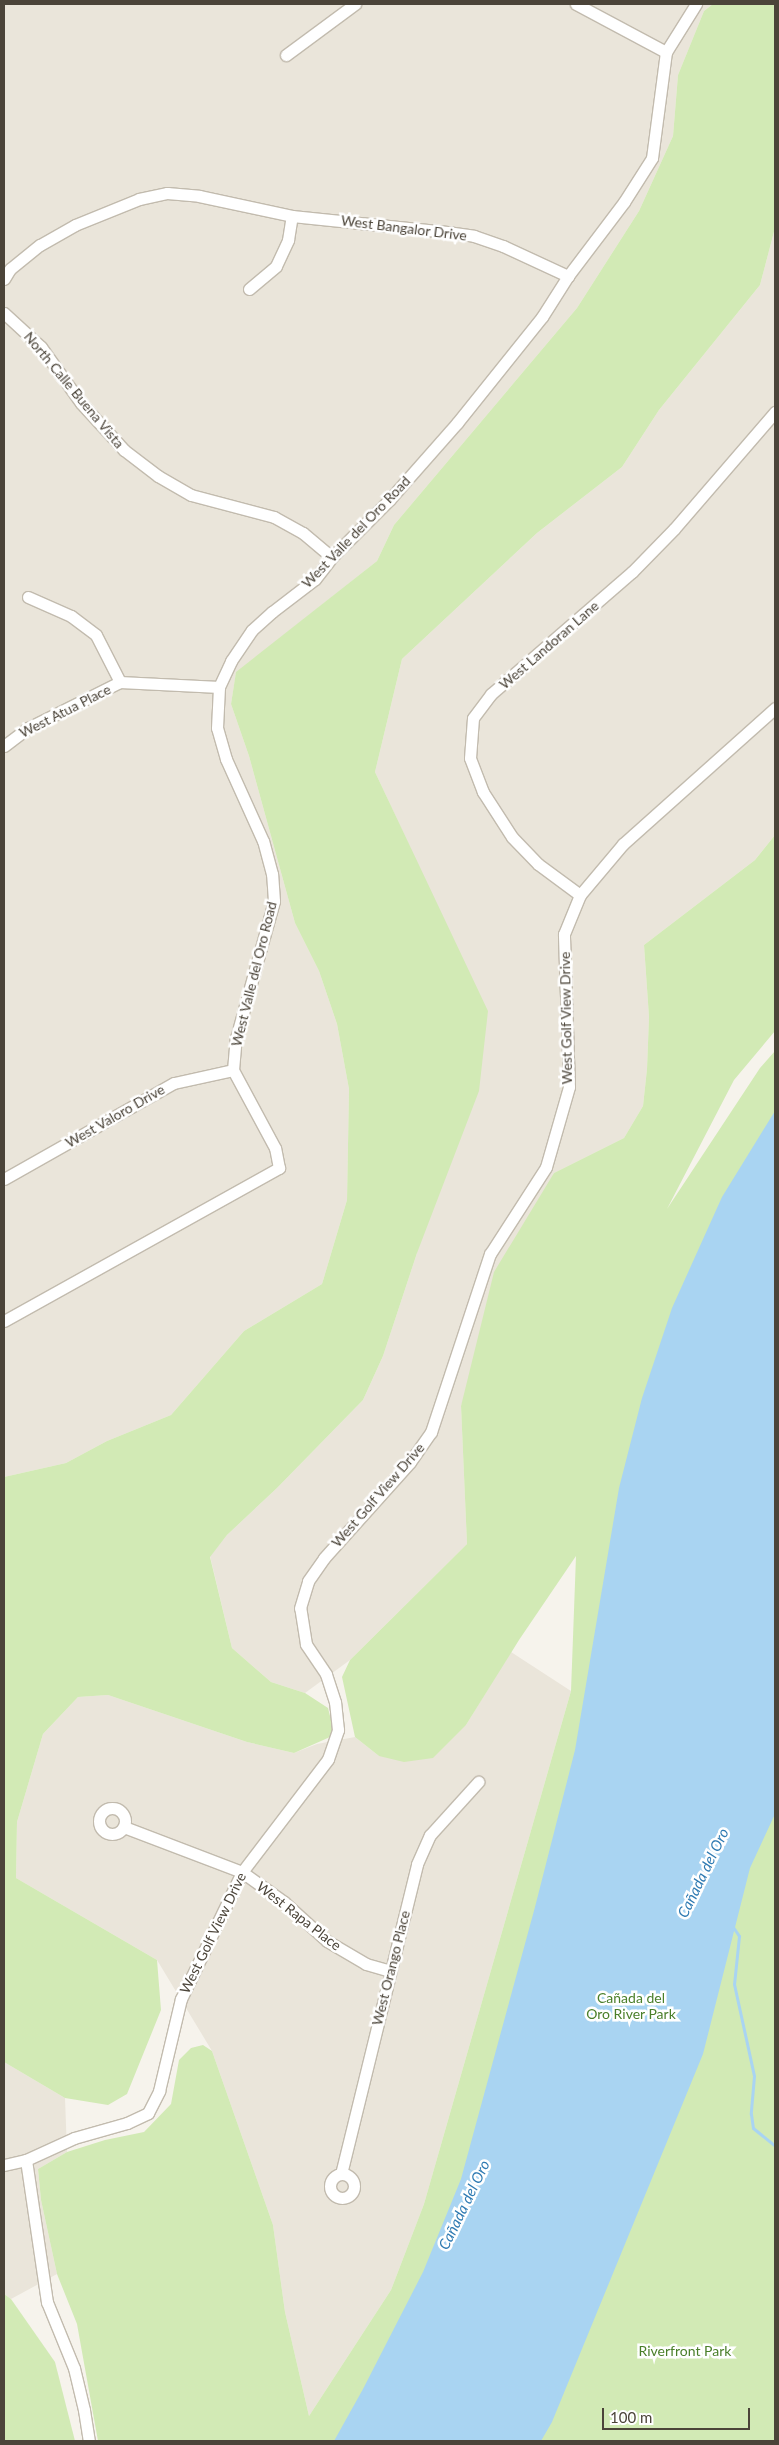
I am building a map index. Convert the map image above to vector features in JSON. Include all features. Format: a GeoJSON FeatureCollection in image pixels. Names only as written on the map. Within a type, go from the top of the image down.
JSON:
{"type":"FeatureCollection","features":[{"type":"Feature","properties":{"kind":"street"},"geometry":{"type":"LineString","coordinates":[[286,55],[355,4]]}},
{"type":"Feature","properties":{"kind":"street"},"geometry":{"type":"LineString","coordinates":[[576,4],[666,52]]}},
{"type":"Feature","properties":{"kind":"street","name":"West Valle del Oro Road"},"geometry":{"type":"LineString","coordinates":[[233,1070],[236,1038],[274,901],[272,874],[262,841],[226,759],[217,728],[219,688],[231,661],[252,630],[315,579],[332,557],[390,499],[457,423],[542,317],[568,276],[624,202],[652,158],[666,52],[696,4]]}},
{"type":"Feature","properties":{"kind":"street","name":"West Bangalor Drive"},"geometry":{"type":"LineString","coordinates":[[4,279],[10,269],[40,245],[75,225],[139,199],[167,193],[199,196],[292,216],[474,236],[502,246],[568,276]]}},
{"type":"Feature","properties":{"kind":"street"},"geometry":{"type":"LineString","coordinates":[[249,290],[276,266],[288,240],[292,216]]}},
{"type":"Feature","properties":{"kind":"street","name":"North Calle Buena Vista"},"geometry":{"type":"LineString","coordinates":[[4,313],[41,347],[81,403],[124,450],[158,476],[191,495],[274,517],[303,533],[332,557]]}},
{"type":"Feature","properties":{"kind":"street","name":"West Landoran Lane"},"geometry":{"type":"LineString","coordinates":[[580,894],[538,864],[512,837],[483,792],[470,758],[473,718],[491,694],[632,572],[674,529],[775,412]]}},
{"type":"Feature","properties":{"kind":"street"},"geometry":{"type":"LineString","coordinates":[[28,597],[71,616],[96,635],[120,682]]}},
{"type":"Feature","properties":{"kind":"street","name":"West Atua Place"},"geometry":{"type":"LineString","coordinates":[[4,746],[28,728],[120,682],[219,688]]}},
{"type":"Feature","properties":{"kind":"street","name":"West Golf View Drive"},"geometry":{"type":"LineString","coordinates":[[4,2165],[26,2160],[74,2138],[127,2123],[148,2113],[159,2091],[181,1999],[242,1872],[328,1759],[338,1730],[335,1702],[326,1674],[306,1644],[300,1608],[308,1581],[324,1558],[410,1462],[431,1432],[490,1254],[546,1167],[569,1087],[564,934],[580,894],[623,844],[775,708]]}},
{"type":"Feature","properties":{"kind":"street"},"geometry":{"type":"LineString","coordinates":[[4,1321],[279,1168],[275,1148],[233,1070]]}},
{"type":"Feature","properties":{"kind":"street","name":"West Valoro Drive"},"geometry":{"type":"LineString","coordinates":[[4,1179],[174,1083],[233,1070]]}},
{"type":"Feature","properties":{"kind":"street","name":"West Orango Place"},"geometry":{"type":"LineString","coordinates":[[342,2174],[390,1971],[422,1850],[430,1835],[442,1820],[478,1782]]}},
{"type":"Feature","properties":{"kind":"street","name":"West Rapa Place"},"geometry":{"type":"LineString","coordinates":[[124,1827],[242,1872],[284,1902],[327,1941],[366,1964],[390,1971]]}},
{"type":"Feature","properties":{"kind":"street"},"geometry":{"type":"LineString","coordinates":[[26,2160],[47,2302],[74,2368],[84,2410],[88,2441]]}},
{"type":"Feature","properties":{"kind":"shaded area"},"geometry":{"type":"Polygon","coordinates":[[[4,4],[713,4],[704,11],[678,75],[673,136],[639,211],[577,308],[394,525],[377,561],[236,673],[231,704],[249,756],[295,923],[319,971],[337,1024],[349,1089],[347,1200],[322,1284],[244,1331],[171,1415],[107,1441],[66,1463],[4,1477],[4,4]]]}},
{"type":"Feature","properties":{"kind":"shaded area"},"geometry":{"type":"Polygon","coordinates":[[[775,228],[775,835],[755,860],[644,945],[649,1017],[647,1069],[643,1106],[624,1138],[554,1173],[461,1406],[467,1544],[350,1660],[305,1693],[271,1682],[232,1648],[210,1556],[227,1535],[277,1488],[363,1400],[383,1356],[417,1253],[411,849],[375,772],[402,659],[537,533],[622,467],[659,410],[760,285],[775,228]]]}},
{"type":"Feature","properties":{"kind":"shaded area"},"geometry":{"type":"Polygon","coordinates":[[[511,1652],[571,1691],[424,2204],[391,2290],[309,2416],[285,2312],[273,2225],[212,2051],[157,1960],[16,1878],[17,1822],[43,1734],[78,1697],[108,1695],[247,1742],[294,1753],[317,1744],[355,1737],[379,1756],[466,1725],[511,1652]]]}},
{"type":"Feature","properties":{"kind":"shaded area"},"geometry":{"type":"Polygon","coordinates":[[[4,2062],[65,2098],[67,2152],[38,2169],[41,2200],[57,2274],[11,2299],[4,2294],[4,2062]]]}},
{"type":"Feature","properties":{"kind":"green space"},"geometry":{"type":"Polygon","coordinates":[[[713,4],[775,4],[775,228],[760,285],[659,410],[622,467],[537,533],[402,659],[375,772],[488,1011],[479,1091],[417,1253],[383,1356],[363,1400],[277,1488],[227,1535],[210,1557],[232,1648],[271,1682],[305,1693],[328,1708],[333,1728],[330,1737],[294,1753],[247,1742],[108,1695],[78,1697],[43,1734],[17,1822],[16,1878],[157,1960],[161,2010],[127,2094],[108,2105],[65,2098],[4,2062],[4,1477],[66,1463],[107,1441],[171,1415],[244,1331],[322,1284],[347,1200],[349,1089],[337,1024],[319,971],[295,923],[249,756],[231,704],[236,672],[377,561],[394,525],[577,308],[639,211],[673,136],[678,75],[704,11],[713,4]]]}},
{"type":"Feature","properties":{"kind":"green space","name":"Riverfront Park"},"geometry":{"type":"Polygon","coordinates":[[[775,835],[775,1031],[734,1080],[667,1209],[760,1068],[775,1051],[775,2441],[98,2441],[77,2324],[57,2274],[41,2200],[38,2169],[67,2152],[105,2140],[144,2132],[171,2104],[179,2060],[191,2048],[203,2045],[212,2051],[273,2225],[285,2312],[309,2416],[391,2290],[424,2204],[571,1691],[576,1556],[519,1640],[466,1725],[433,1758],[404,1762],[379,1756],[355,1737],[342,1677],[350,1660],[467,1544],[461,1406],[494,1272],[554,1173],[624,1138],[643,1106],[647,1069],[649,1017],[644,945],[755,860],[775,835]]]}},
{"type":"Feature","properties":{"kind":"green space"},"geometry":{"type":"Polygon","coordinates":[[[4,2294],[11,2299],[55,2362],[75,2441],[4,2441],[4,2294]]]}},
{"type":"Feature","properties":{"kind":"water","name":"Cañada del Oro River Park"},"geometry":{"type":"Polygon","coordinates":[[[775,1111],[775,1814],[750,1868],[703,2054],[552,2422],[541,2441],[334,2441],[423,2272],[461,2179],[535,1907],[575,1750],[619,1488],[642,1398],[672,1308],[722,1197],[775,1111]]]}},
{"type":"Feature","properties":{"kind":"waterway"},"geometry":{"type":"LineString","coordinates":[[733,1927],[739,1936],[734,1984],[754,2076],[751,2114],[753,2128],[775,2146]]}},
{"type":"Feature","properties":{"kind":"water label","name":"Cañada del Oro"},"geometry":{"type":"Point","coordinates":[703,1873]}},
{"type":"Feature","properties":{"kind":"water label","name":"Cañada del Oro"},"geometry":{"type":"Point","coordinates":[464,2205]}}]}
